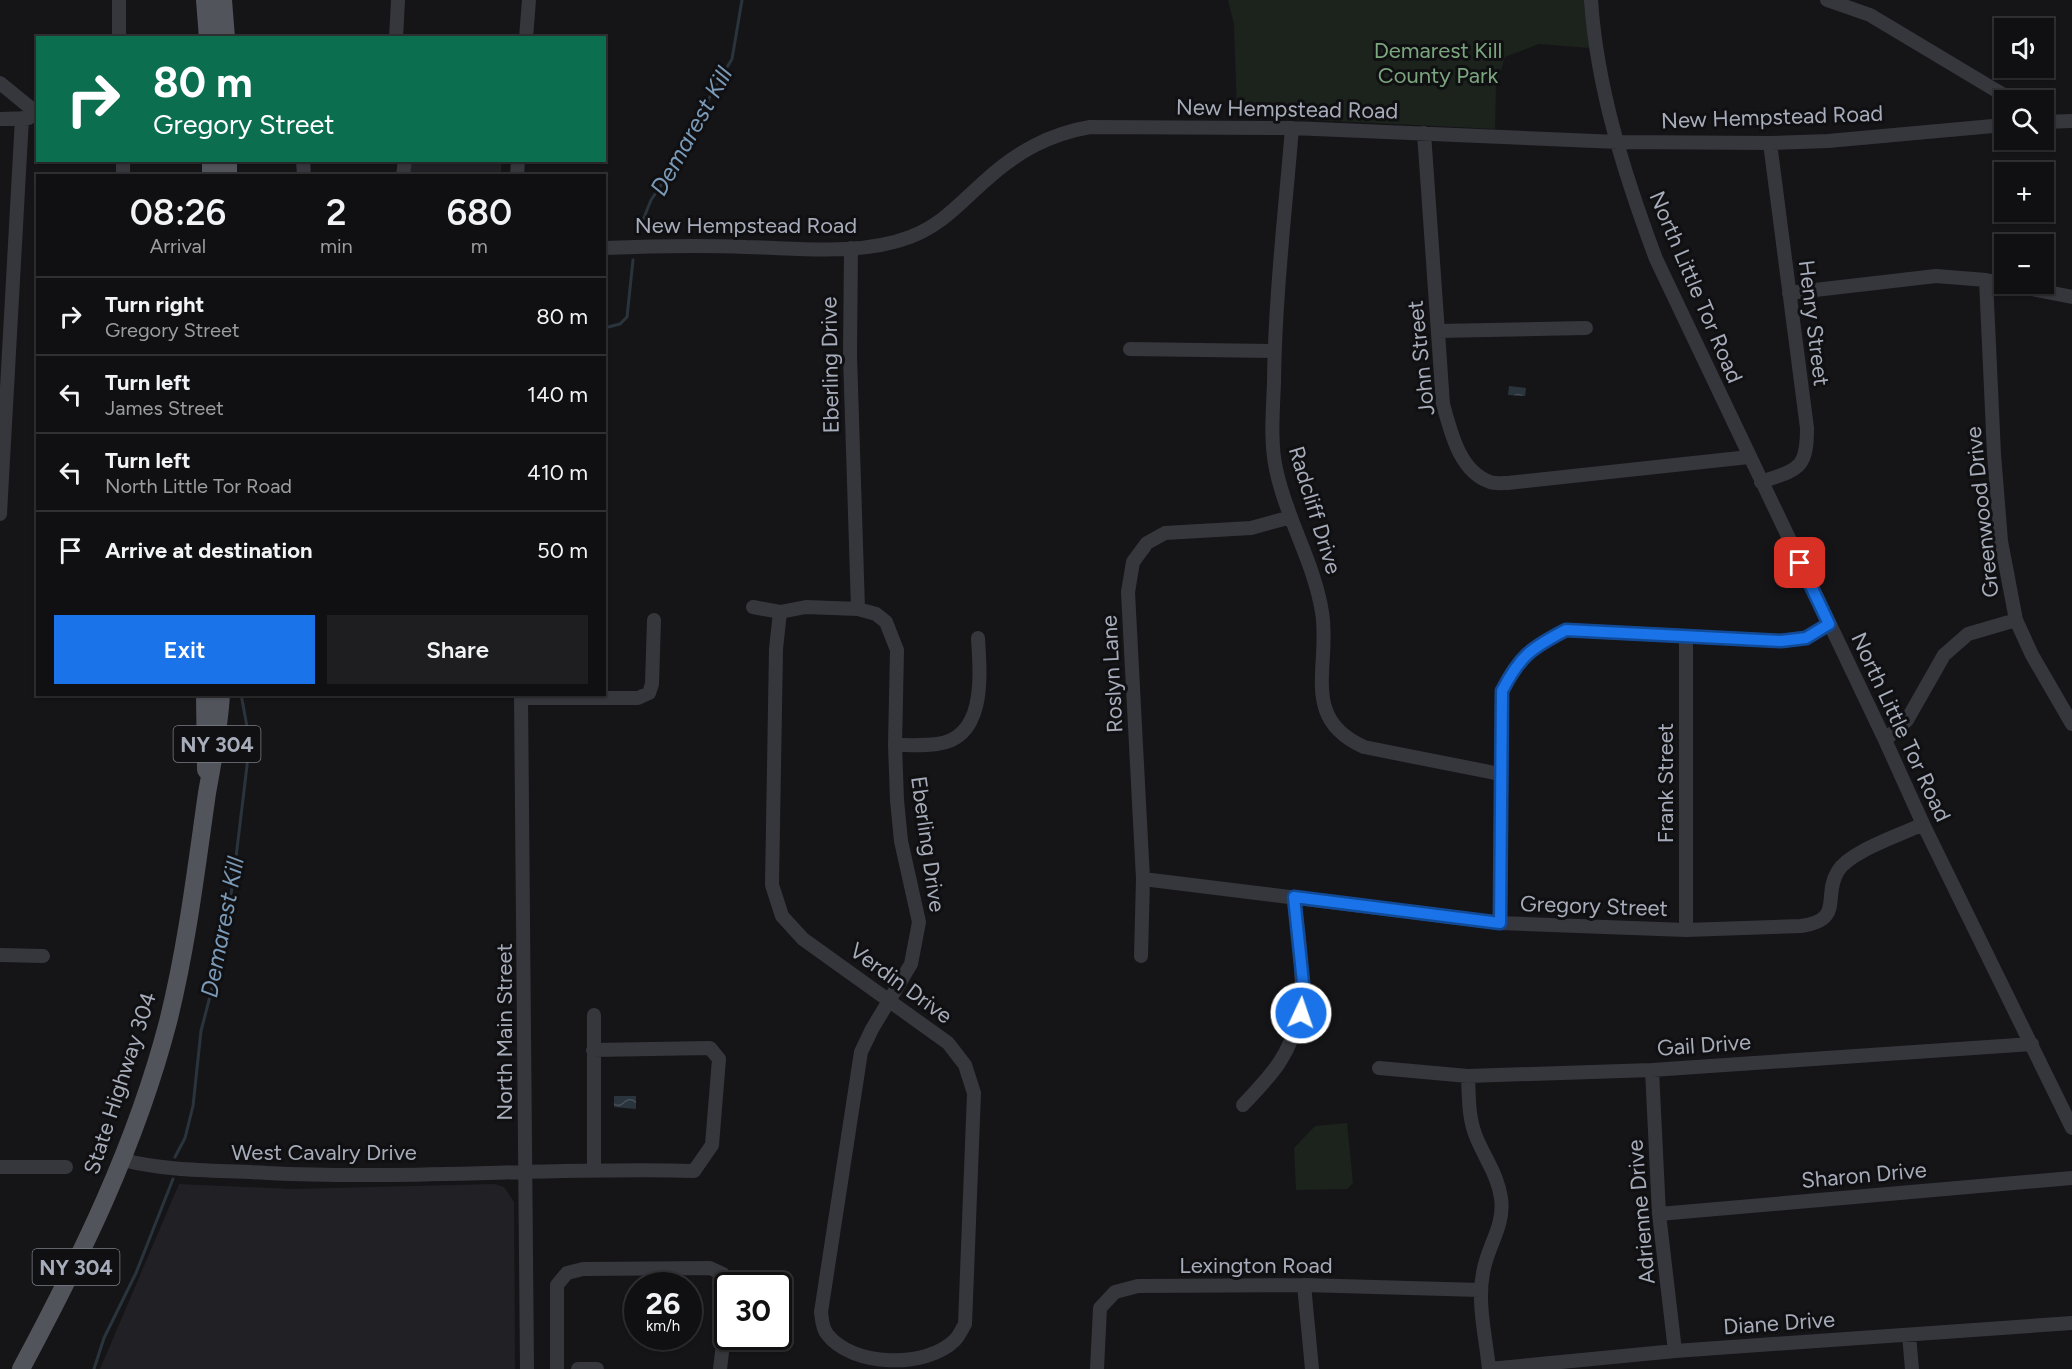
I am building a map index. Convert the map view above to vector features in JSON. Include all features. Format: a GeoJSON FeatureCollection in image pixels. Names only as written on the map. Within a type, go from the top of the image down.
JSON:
{"type":"FeatureCollection","features":[{"type":"Feature","properties":{"kind":"main road"},"geometry":{"type":"LineString","coordinates":[[205,0],[208,36]]}},
{"type":"Feature","properties":{"kind":"main road"},"geometry":{"type":"LineString","coordinates":[[223,0],[226,36]]}},
{"type":"Feature","properties":{"kind":"main road","name":"State Highway 304"},"geometry":{"type":"LineString","coordinates":[[205,696],[204,747],[207,793]]}},
{"type":"Feature","properties":{"kind":"main road","name":"State Highway 304"},"geometry":{"type":"LineString","coordinates":[[21,1369],[78,1264],[123,1160],[158,1056],[176,988],[194,898],[207,793],[217,747],[221,696]]}},
{"type":"Feature","properties":{"kind":"street"},"geometry":{"type":"LineString","coordinates":[[119,0],[119,36]]}},
{"type":"Feature","properties":{"kind":"street"},"geometry":{"type":"LineString","coordinates":[[396,36],[398,0]]}},
{"type":"Feature","properties":{"kind":"street"},"geometry":{"type":"LineString","coordinates":[[526,36],[529,0]]}},
{"type":"Feature","properties":{"kind":"street","name":"North Little Tor Road"},"geometry":{"type":"LineString","coordinates":[[1591,0],[1599,62],[1618,142],[1656,259],[1923,824],[2032,1044],[2068,1109],[2072,1128]]}},
{"type":"Feature","properties":{"kind":"street"},"geometry":{"type":"LineString","coordinates":[[1827,0],[1870,15],[1996,90]]}},
{"type":"Feature","properties":{"kind":"street"},"geometry":{"type":"LineString","coordinates":[[0,83],[36,114]]}},
{"type":"Feature","properties":{"kind":"street"},"geometry":{"type":"LineString","coordinates":[[0,119],[36,116]]}},
{"type":"Feature","properties":{"kind":"street"},"geometry":{"type":"LineString","coordinates":[[0,514],[22,118]]}},
{"type":"Feature","properties":{"kind":"street"},"geometry":{"type":"LineString","coordinates":[[2054,122],[2072,121]]}},
{"type":"Feature","properties":{"kind":"street","name":"New Hempstead Road"},"geometry":{"type":"LineString","coordinates":[[606,248],[673,244],[851,248],[908,238],[938,225],[987,179],[1031,146],[1067,131],[1090,127],[1292,128],[1618,142],[1770,143],[1828,141],[1994,126]]}},
{"type":"Feature","properties":{"kind":"street","name":"Radcliff Drive"},"geometry":{"type":"LineString","coordinates":[[1292,128],[1274,351],[1273,440],[1276,469],[1317,588],[1323,614],[1323,689],[1326,712],[1334,728],[1347,739],[1364,747],[1500,774]]}},
{"type":"Feature","properties":{"kind":"street","name":"John Street"},"geometry":{"type":"LineString","coordinates":[[1424,134],[1443,404],[1454,444],[1471,470],[1490,483],[1749,457]]}},
{"type":"Feature","properties":{"kind":"street","name":"Henry Street"},"geometry":{"type":"LineString","coordinates":[[1761,482],[1796,470],[1807,453],[1807,428],[1770,143]]}},
{"type":"Feature","properties":{"kind":"street","name":"Eberling Drive"},"geometry":{"type":"LineString","coordinates":[[851,248],[850,355],[858,609],[876,614],[886,622],[897,650],[895,745],[901,842],[919,922],[911,964],[888,1000],[861,1052],[820,1312],[827,1335],[847,1352],[898,1366]]}},
{"type":"Feature","properties":{"kind":"street"},"geometry":{"type":"LineString","coordinates":[[1789,292],[1936,276],[1986,280],[2072,297]]}},
{"type":"Feature","properties":{"kind":"street","name":"Greenwood Drive"},"geometry":{"type":"LineString","coordinates":[[1986,280],[2000,530],[2016,620],[2032,655],[2066,701],[2072,724]]}},
{"type":"Feature","properties":{"kind":"street"},"geometry":{"type":"LineString","coordinates":[[1438,331],[1586,328]]}},
{"type":"Feature","properties":{"kind":"street"},"geometry":{"type":"LineString","coordinates":[[1130,349],[1274,351]]}},
{"type":"Feature","properties":{"kind":"street","name":"Roslyn Lane"},"geometry":{"type":"LineString","coordinates":[[1141,956],[1143,879],[1128,592],[1133,562],[1147,543],[1165,533],[1251,528],[1291,518]]}},
{"type":"Feature","properties":{"kind":"street"},"geometry":{"type":"LineString","coordinates":[[753,607],[780,612],[806,607],[858,609]]}},
{"type":"Feature","properties":{"kind":"street","name":"Verdin Drive"},"geometry":{"type":"LineString","coordinates":[[780,612],[776,649],[772,885],[782,916],[803,939],[948,1043],[965,1065],[974,1093],[965,1324],[954,1341],[937,1352],[898,1366]]}},
{"type":"Feature","properties":{"kind":"street"},"geometry":{"type":"LineString","coordinates":[[521,696],[638,698],[649,693],[652,684],[654,620]]}},
{"type":"Feature","properties":{"kind":"street"},"geometry":{"type":"LineString","coordinates":[[1885,740],[1907,720],[1944,655],[1968,634],[2016,620]]}},
{"type":"Feature","properties":{"kind":"street"},"geometry":{"type":"LineString","coordinates":[[1500,923],[1502,691],[1517,662],[1544,641],[1566,630],[1781,641],[1806,638],[1829,624]]}},
{"type":"Feature","properties":{"kind":"street","name":"Frank Street"},"geometry":{"type":"LineString","coordinates":[[1686,636],[1686,930]]}},
{"type":"Feature","properties":{"kind":"street"},"geometry":{"type":"LineString","coordinates":[[895,745],[939,744],[958,736],[973,716],[981,692],[978,638]]}},
{"type":"Feature","properties":{"kind":"street","name":"North Main Street"},"geometry":{"type":"LineString","coordinates":[[521,696],[527,1369]]}},
{"type":"Feature","properties":{"kind":"street","name":"Gregory Street"},"geometry":{"type":"LineString","coordinates":[[1143,879],[1500,923],[1686,930],[1816,924],[1829,913],[1838,872],[1855,856],[1923,824]]}},
{"type":"Feature","properties":{"kind":"street"},"geometry":{"type":"LineString","coordinates":[[1244,1106],[1280,1062],[1301,1013],[1303,983],[1294,897]]}},
{"type":"Feature","properties":{"kind":"street"},"geometry":{"type":"LineString","coordinates":[[0,955],[43,956]]}},
{"type":"Feature","properties":{"kind":"street"},"geometry":{"type":"LineString","coordinates":[[594,1015],[594,1169]]}},
{"type":"Feature","properties":{"kind":"street","name":"Gail Drive"},"geometry":{"type":"LineString","coordinates":[[1379,1068],[1468,1076],[1652,1070],[2032,1044]]}},
{"type":"Feature","properties":{"kind":"street","name":"West Cavalry Drive"},"geometry":{"type":"LineString","coordinates":[[123,1160],[184,1171],[317,1176],[594,1169],[694,1170],[712,1145],[719,1059],[710,1048],[593,1050]]}},
{"type":"Feature","properties":{"kind":"street","name":"Adrienne Drive"},"geometry":{"type":"LineString","coordinates":[[1652,1070],[1659,1214],[1675,1351]]}},
{"type":"Feature","properties":{"kind":"street"},"geometry":{"type":"LineString","coordinates":[[1468,1076],[1469,1116],[1476,1139],[1494,1171],[1501,1199],[1501,1226],[1483,1270],[1480,1290],[1489,1369]]}},
{"type":"Feature","properties":{"kind":"street"},"geometry":{"type":"LineString","coordinates":[[0,1167],[66,1167]]}},
{"type":"Feature","properties":{"kind":"street","name":"Sharon Drive"},"geometry":{"type":"LineString","coordinates":[[1659,1214],[2072,1178]]}},
{"type":"Feature","properties":{"kind":"street"},"geometry":{"type":"LineString","coordinates":[[557,1369],[557,1285],[567,1273],[583,1269],[710,1268],[719,1272]]}},
{"type":"Feature","properties":{"kind":"street"},"geometry":{"type":"LineString","coordinates":[[1304,1285],[1312,1369]]}},
{"type":"Feature","properties":{"kind":"street","name":"Lexington Road"},"geometry":{"type":"LineString","coordinates":[[1097,1369],[1101,1308],[1115,1292],[1138,1286],[1304,1285],[1480,1290]]}},
{"type":"Feature","properties":{"kind":"street","name":"Diane Drive"},"geometry":{"type":"LineString","coordinates":[[1489,1369],[1675,1351],[2072,1323]]}},
{"type":"Feature","properties":{"kind":"street"},"geometry":{"type":"LineString","coordinates":[[1909,1335],[1912,1369]]}},
{"type":"Feature","properties":{"kind":"street"},"geometry":{"type":"LineString","coordinates":[[720,1369],[722,1350]]}},
{"type":"Feature","properties":{"kind":"street"},"geometry":{"type":"LineString","coordinates":[[578,1369],[597,1369]]}},
{"type":"Feature","properties":{"kind":"shaded area"},"geometry":{"type":"Polygon","coordinates":[[[398,162],[501,162],[501,174],[396,174],[398,162]]]}},
{"type":"Feature","properties":{"kind":"shaded area"},"geometry":{"type":"Polygon","coordinates":[[[179,1184],[293,1189],[495,1184],[504,1187],[514,1202],[515,1369],[100,1369],[179,1184]]]}},
{"type":"Feature","properties":{"kind":"green space","name":"Demarest Kill County Park"},"geometry":{"type":"Polygon","coordinates":[[[1228,0],[1589,0],[1589,48],[1539,44],[1505,57],[1496,87],[1495,129],[1237,116],[1234,24],[1228,0]]]}},
{"type":"Feature","properties":{"kind":"green space"},"geometry":{"type":"Polygon","coordinates":[[[1347,1123],[1353,1183],[1347,1189],[1296,1190],[1294,1148],[1315,1126],[1347,1123]]]}},
{"type":"Feature","properties":{"kind":"water"},"geometry":{"type":"Polygon","coordinates":[[[1509,386],[1526,388],[1525,396],[1508,395],[1509,386]]]}},
{"type":"Feature","properties":{"kind":"water"},"geometry":{"type":"Polygon","coordinates":[[[614,1096],[636,1096],[636,1109],[614,1107],[614,1096]]]}},
{"type":"Feature","properties":{"kind":"waterway","name":"Demarest Kill"},"geometry":{"type":"LineString","coordinates":[[641,225],[651,200],[687,148],[712,92],[732,59],[742,0]]}},
{"type":"Feature","properties":{"kind":"waterway","name":"Demarest Kill"},"geometry":{"type":"LineString","coordinates":[[606,328],[620,324],[627,317],[633,260]]}},
{"type":"Feature","properties":{"kind":"waterway","name":"Demarest Kill"},"geometry":{"type":"LineString","coordinates":[[175,1157],[185,1138],[193,1106],[201,1031],[222,950],[233,882],[247,766],[248,732],[241,696]]}},
{"type":"Feature","properties":{"kind":"waterway","name":"Demarest Kill"},"geometry":{"type":"LineString","coordinates":[[94,1369],[104,1338],[136,1273],[173,1179]]}},
{"type":"Feature","properties":{"kind":"route"},"geometry":{"type":"LineString","coordinates":[[1301,1013],[1303,983],[1294,897],[1500,923],[1502,691],[1517,662],[1544,641],[1566,630],[1781,641],[1806,638],[1829,624],[1800,563]]}}]}
